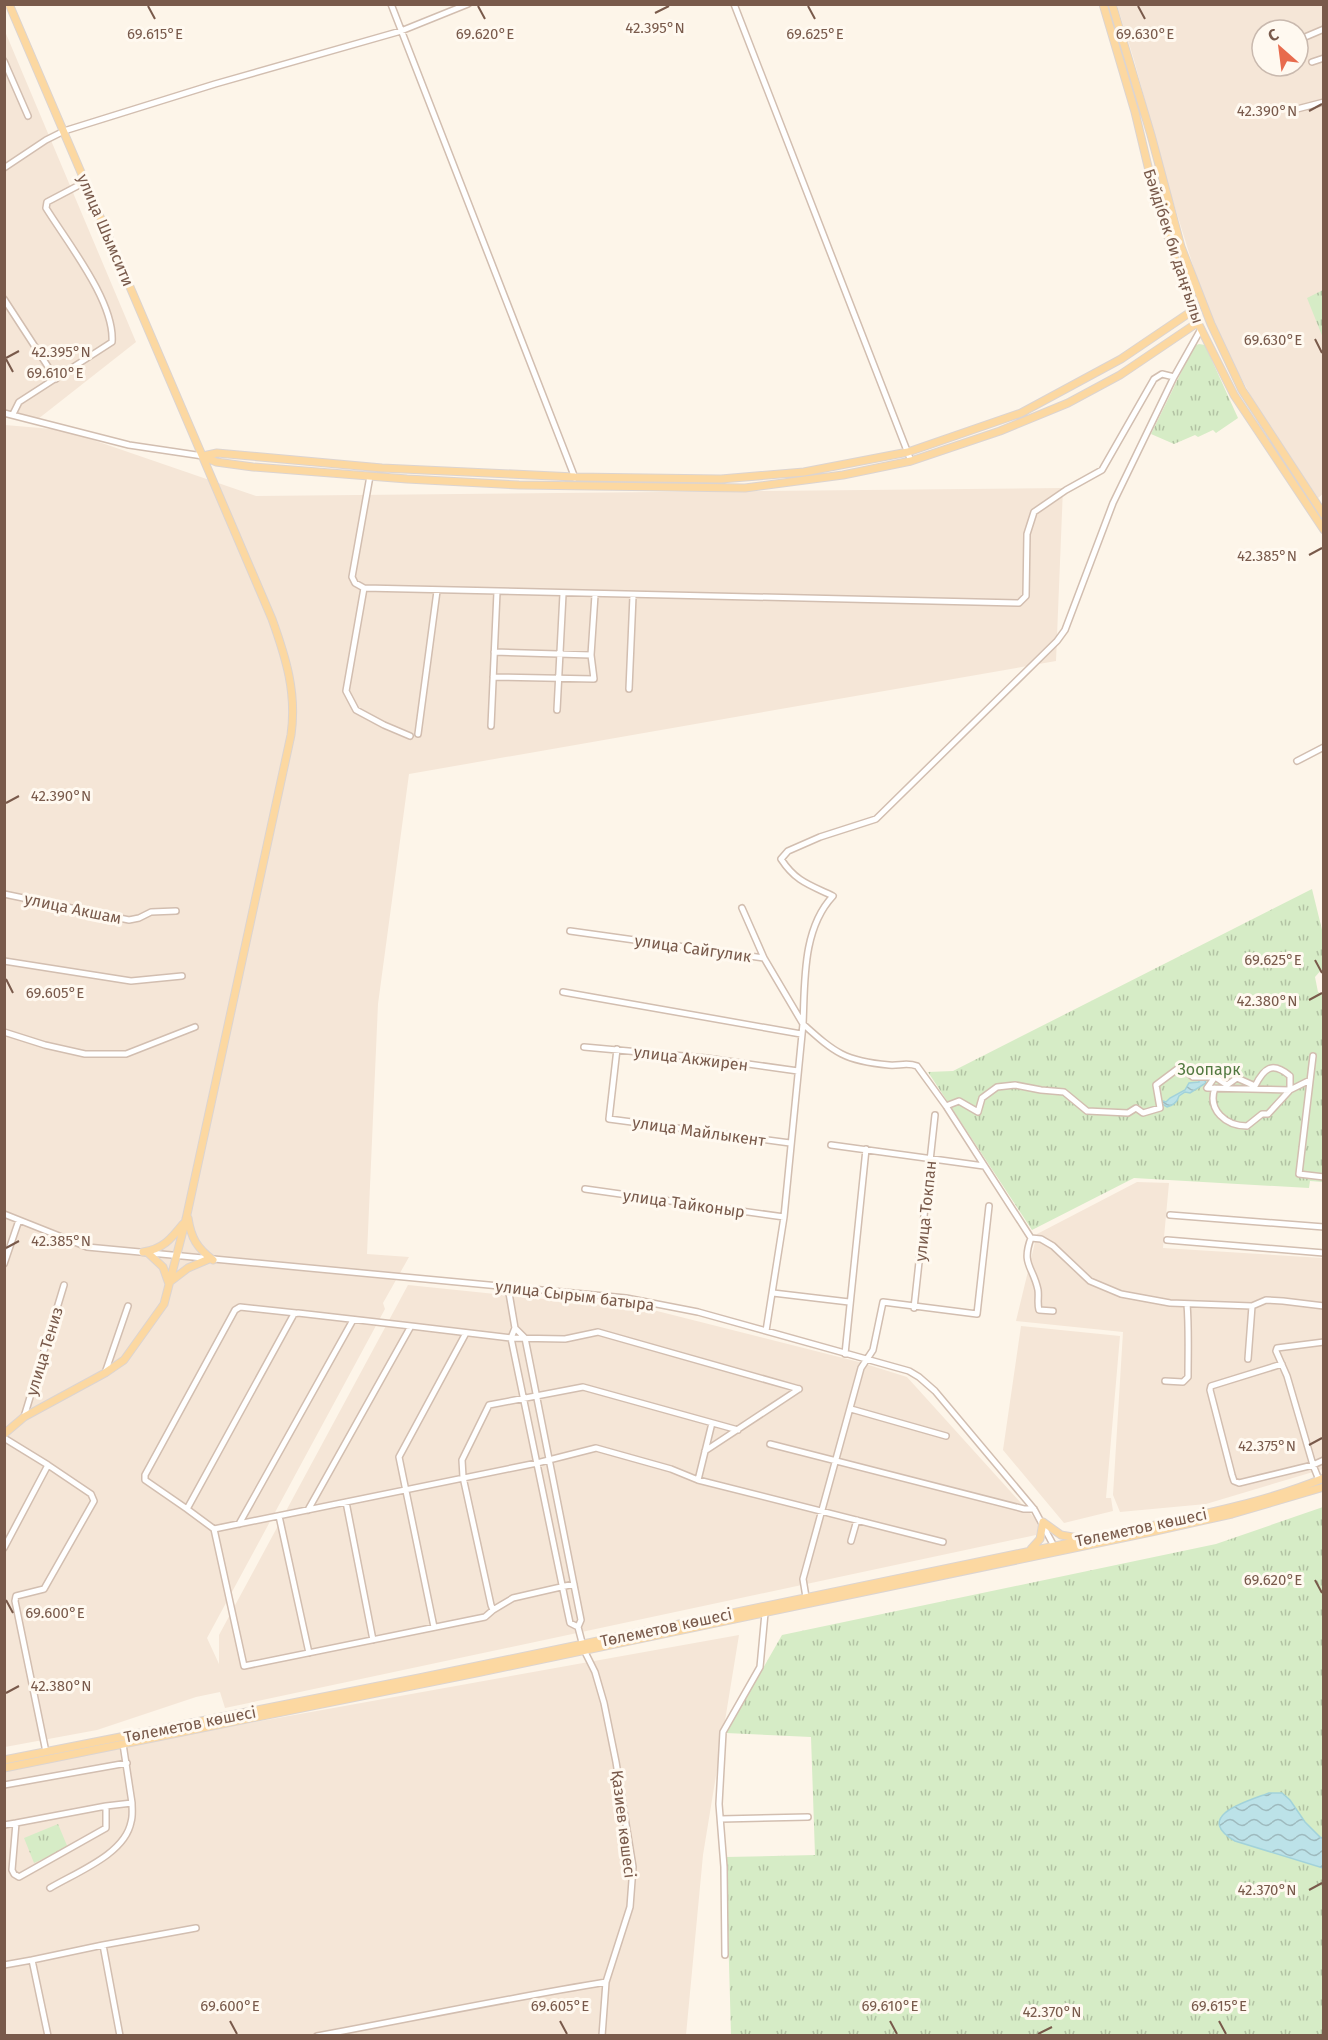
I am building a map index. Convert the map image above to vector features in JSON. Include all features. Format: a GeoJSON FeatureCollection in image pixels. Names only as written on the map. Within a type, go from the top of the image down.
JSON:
{"type":"FeatureCollection","features":[{"type":"Feature","properties":{"kind":"main road","name":"улица Шымсити"},"geometry":{"type":"LineString","coordinates":[[4,1434],[24,1417],[105,1373],[124,1360],[164,1304],[187,1217],[294,717],[293,695],[286,658],[272,619],[9,4]]}},
{"type":"Feature","properties":{"kind":"main road","name":"Бәйдібек би даңғылы"},"geometry":{"type":"LineString","coordinates":[[1103,4],[1135,112],[1156,200],[1192,311],[1234,395],[1323,530]]}},
{"type":"Feature","properties":{"kind":"main road","name":"Бәйдібек би даңғылы"},"geometry":{"type":"LineString","coordinates":[[1112,4],[1144,110],[1181,247],[1210,324],[1242,390],[1323,515]]}},
{"type":"Feature","properties":{"kind":"main road"},"geometry":{"type":"LineString","coordinates":[[1135,112],[1144,110]]}},
{"type":"Feature","properties":{"kind":"main road"},"geometry":{"type":"LineString","coordinates":[[203,456],[217,453],[382,468],[575,477],[721,479],[804,472],[908,452],[1021,413],[1121,359],[1192,311]]}},
{"type":"Feature","properties":{"kind":"main road"},"geometry":{"type":"LineString","coordinates":[[203,456],[216,462],[253,467],[519,486],[745,488],[843,475],[911,461],[1000,431],[1068,402],[1120,375],[1199,326]]}},
{"type":"Feature","properties":{"kind":"main road"},"geometry":{"type":"LineString","coordinates":[[145,1252],[155,1250],[167,1243],[187,1217]]}},
{"type":"Feature","properties":{"kind":"main road"},"geometry":{"type":"LineString","coordinates":[[145,1252],[163,1267],[171,1284],[188,1269],[211,1259],[194,1241],[187,1217]]}},
{"type":"Feature","properties":{"kind":"main road","name":"Төлеметов көшесі"},"geometry":{"type":"LineString","coordinates":[[4,1768],[107,1744],[675,1628],[806,1597],[1029,1551],[1055,1549],[1082,1539],[1231,1508],[1322,1482]]}},
{"type":"Feature","properties":{"kind":"main road","name":"Төлеметов көшесі"},"geometry":{"type":"LineString","coordinates":[[675,1628],[765,1613],[1055,1549],[1232,1514],[1322,1482]]}},
{"type":"Feature","properties":{"kind":"main road"},"geometry":{"type":"LineString","coordinates":[[1029,1551],[1040,1539],[1043,1522],[1061,1535],[1082,1539]]}},
{"type":"Feature","properties":{"kind":"main road","name":"Төлеметов көшесі"},"geometry":{"type":"LineString","coordinates":[[4,1760],[46,1752],[123,1744],[583,1647]]}},
{"type":"Feature","properties":{"kind":"street"},"geometry":{"type":"LineString","coordinates":[[391,4],[577,486]]}},
{"type":"Feature","properties":{"kind":"street"},"geometry":{"type":"LineString","coordinates":[[4,168],[64,130],[401,31],[468,4]]}},
{"type":"Feature","properties":{"kind":"street"},"geometry":{"type":"LineString","coordinates":[[734,4],[911,461]]}},
{"type":"Feature","properties":{"kind":"street"},"geometry":{"type":"LineString","coordinates":[[1312,62],[1323,58]]}},
{"type":"Feature","properties":{"kind":"street"},"geometry":{"type":"LineString","coordinates":[[4,61],[28,116]]}},
{"type":"Feature","properties":{"kind":"street"},"geometry":{"type":"LineString","coordinates":[[1297,109],[1323,102]]}},
{"type":"Feature","properties":{"kind":"street"},"geometry":{"type":"LineString","coordinates":[[13,414],[20,402],[112,342],[112,333],[99,291],[46,208],[47,202],[53,197],[85,182]]}},
{"type":"Feature","properties":{"kind":"street"},"geometry":{"type":"LineString","coordinates":[[4,299],[56,379]]}},
{"type":"Feature","properties":{"kind":"street"},"geometry":{"type":"LineString","coordinates":[[766,1331],[784,1217],[803,1024],[808,946],[826,905],[833,896],[803,883],[794,876],[781,859],[784,854],[820,837],[876,819],[1057,641],[1065,630],[1113,503],[1199,326]]}},
{"type":"Feature","properties":{"kind":"street"},"geometry":{"type":"LineString","coordinates":[[370,476],[352,577],[355,583],[364,588],[633,596],[1019,603],[1026,596],[1027,534],[1034,512],[1066,490],[1102,470],[1154,379],[1161,374],[1174,377]]}},
{"type":"Feature","properties":{"kind":"street"},"geometry":{"type":"LineString","coordinates":[[4,413],[129,445],[203,456]]}},
{"type":"Feature","properties":{"kind":"street"},"geometry":{"type":"LineString","coordinates":[[364,588],[346,691],[356,710],[410,736]]}},
{"type":"Feature","properties":{"kind":"street"},"geometry":{"type":"LineString","coordinates":[[418,734],[437,591]]}},
{"type":"Feature","properties":{"kind":"street"},"geometry":{"type":"LineString","coordinates":[[490,726],[497,592]]}},
{"type":"Feature","properties":{"kind":"street"},"geometry":{"type":"LineString","coordinates":[[557,710],[563,594]]}},
{"type":"Feature","properties":{"kind":"street"},"geometry":{"type":"LineString","coordinates":[[493,677],[594,680],[591,655],[595,595]]}},
{"type":"Feature","properties":{"kind":"street"},"geometry":{"type":"LineString","coordinates":[[629,689],[633,596]]}},
{"type":"Feature","properties":{"kind":"street"},"geometry":{"type":"LineString","coordinates":[[494,652],[591,655]]}},
{"type":"Feature","properties":{"kind":"street"},"geometry":{"type":"LineString","coordinates":[[1297,761],[1323,747]]}},
{"type":"Feature","properties":{"kind":"street","name":"улица Акшам"},"geometry":{"type":"LineString","coordinates":[[4,894],[129,920],[150,912],[176,911]]}},
{"type":"Feature","properties":{"kind":"street"},"geometry":{"type":"LineString","coordinates":[[742,908],[764,958]]}},
{"type":"Feature","properties":{"kind":"street","name":"улица Сайгулик"},"geometry":{"type":"LineString","coordinates":[[570,931],[764,958],[803,1024],[827,1046],[857,1061],[892,1065],[910,1063],[917,1066],[946,1106],[1031,1238]]}},
{"type":"Feature","properties":{"kind":"street"},"geometry":{"type":"LineString","coordinates":[[4,961],[131,981],[182,976]]}},
{"type":"Feature","properties":{"kind":"street"},"geometry":{"type":"LineString","coordinates":[[563,992],[801,1034]]}},
{"type":"Feature","properties":{"kind":"street"},"geometry":{"type":"LineString","coordinates":[[4,1032],[85,1054],[126,1054],[195,1027]]}},
{"type":"Feature","properties":{"kind":"street","name":"улица Акжирен"},"geometry":{"type":"LineString","coordinates":[[584,1047],[798,1071]]}},
{"type":"Feature","properties":{"kind":"street","name":"улица Майлыкент"},"geometry":{"type":"LineString","coordinates":[[617,1049],[609,1119],[790,1143]]}},
{"type":"Feature","properties":{"kind":"street"},"geometry":{"type":"LineString","coordinates":[[1313,1056],[1299,1174],[1323,1177]]}},
{"type":"Feature","properties":{"kind":"street"},"geometry":{"type":"LineString","coordinates":[[946,1106],[959,1101],[978,1112],[982,1098],[997,1087],[1015,1085],[1064,1092],[1087,1111],[1128,1113],[1136,1108],[1143,1113],[1160,1108],[1156,1085],[1180,1067],[1193,1077],[1215,1077],[1227,1084],[1237,1078],[1255,1086],[1261,1074],[1268,1068],[1281,1068],[1290,1076],[1290,1090]]}},
{"type":"Feature","properties":{"kind":"street"},"geometry":{"type":"LineString","coordinates":[[1215,1077],[1207,1088],[1290,1090]]}},
{"type":"Feature","properties":{"kind":"street"},"geometry":{"type":"LineString","coordinates":[[1215,1088],[1212,1102],[1216,1111],[1236,1126],[1247,1126],[1262,1114],[1268,1114],[1290,1090],[1310,1080]]}},
{"type":"Feature","properties":{"kind":"street","name":"улица Токпан"},"geometry":{"type":"LineString","coordinates":[[914,1308],[935,1114]]}},
{"type":"Feature","properties":{"kind":"street"},"geometry":{"type":"LineString","coordinates":[[831,1145],[984,1166]]}},
{"type":"Feature","properties":{"kind":"street"},"geometry":{"type":"LineString","coordinates":[[845,1354],[866,1149]]}},
{"type":"Feature","properties":{"kind":"street","name":"улица Тайконыр"},"geometry":{"type":"LineString","coordinates":[[585,1189],[784,1217]]}},
{"type":"Feature","properties":{"kind":"street"},"geometry":{"type":"LineString","coordinates":[[806,1597],[803,1579],[861,1368],[873,1350],[883,1302],[914,1308],[977,1314],[989,1206]]}},
{"type":"Feature","properties":{"kind":"street","name":"улица Сырым батыра"},"geometry":{"type":"LineString","coordinates":[[4,1214],[87,1247],[626,1298],[698,1312],[909,1371],[928,1384],[1034,1509],[1043,1522],[1055,1549]]}},
{"type":"Feature","properties":{"kind":"street"},"geometry":{"type":"LineString","coordinates":[[1170,1215],[1323,1227]]}},
{"type":"Feature","properties":{"kind":"street"},"geometry":{"type":"LineString","coordinates":[[5,1262],[19,1220]]}},
{"type":"Feature","properties":{"kind":"street"},"geometry":{"type":"LineString","coordinates":[[1053,1311],[1039,1310],[1037,1305],[1038,1290],[1027,1264],[1031,1238],[1041,1239],[1053,1246],[1090,1281],[1121,1294],[1170,1303],[1252,1306],[1266,1300],[1323,1306]]}},
{"type":"Feature","properties":{"kind":"street"},"geometry":{"type":"LineString","coordinates":[[1167,1240],[1323,1253]]}},
{"type":"Feature","properties":{"kind":"street","name":"улица Тениз"},"geometry":{"type":"LineString","coordinates":[[24,1417],[64,1285]]}},
{"type":"Feature","properties":{"kind":"street"},"geometry":{"type":"LineString","coordinates":[[508,1287],[515,1328],[511,1338],[523,1397],[570,1623],[578,1627],[581,1620],[525,1338],[515,1328]]}},
{"type":"Feature","properties":{"kind":"street"},"geometry":{"type":"LineString","coordinates":[[773,1293],[849,1302]]}},
{"type":"Feature","properties":{"kind":"street"},"geometry":{"type":"LineString","coordinates":[[1165,1381],[1183,1382],[1188,1377],[1187,1304]]}},
{"type":"Feature","properties":{"kind":"street"},"geometry":{"type":"LineString","coordinates":[[105,1373],[128,1306]]}},
{"type":"Feature","properties":{"kind":"street"},"geometry":{"type":"LineString","coordinates":[[1248,1359],[1252,1306]]}},
{"type":"Feature","properties":{"kind":"street"},"geometry":{"type":"LineString","coordinates":[[574,1584],[513,1598],[485,1617],[243,1666],[214,1528],[152,1486],[145,1480],[145,1475],[234,1310],[240,1307],[511,1338],[565,1339],[598,1332],[799,1389],[705,1451]]}},
{"type":"Feature","properties":{"kind":"street"},"geometry":{"type":"LineString","coordinates":[[187,1509],[296,1313]]}},
{"type":"Feature","properties":{"kind":"street"},"geometry":{"type":"LineString","coordinates":[[239,1524],[352,1320]]}},
{"type":"Feature","properties":{"kind":"street"},"geometry":{"type":"LineString","coordinates":[[308,1510],[411,1326]]}},
{"type":"Feature","properties":{"kind":"street"},"geometry":{"type":"LineString","coordinates":[[434,1627],[399,1454],[466,1333]]}},
{"type":"Feature","properties":{"kind":"street"},"geometry":{"type":"LineString","coordinates":[[1322,1482],[1312,1465],[1282,1364],[1276,1351],[1277,1348],[1323,1342]]}},
{"type":"Feature","properties":{"kind":"street"},"geometry":{"type":"LineString","coordinates":[[1282,1364],[1211,1386],[1234,1481],[1239,1483],[1312,1465],[1323,1460]]}},
{"type":"Feature","properties":{"kind":"street"},"geometry":{"type":"LineString","coordinates":[[493,1610],[463,1477],[462,1460],[489,1405],[583,1387],[738,1430]]}},
{"type":"Feature","properties":{"kind":"street"},"geometry":{"type":"LineString","coordinates":[[851,1409],[946,1436]]}},
{"type":"Feature","properties":{"kind":"street"},"geometry":{"type":"LineString","coordinates":[[698,1480],[712,1423]]}},
{"type":"Feature","properties":{"kind":"street"},"geometry":{"type":"LineString","coordinates":[[4,1438],[91,1494],[94,1501],[44,1588],[16,1596],[15,1601],[46,1752]]}},
{"type":"Feature","properties":{"kind":"street"},"geometry":{"type":"LineString","coordinates":[[770,1444],[1024,1509],[1034,1509]]}},
{"type":"Feature","properties":{"kind":"street"},"geometry":{"type":"LineString","coordinates":[[214,1528],[537,1463],[596,1448],[670,1469],[698,1480],[942,1542]]}},
{"type":"Feature","properties":{"kind":"street"},"geometry":{"type":"LineString","coordinates":[[4,1548],[48,1465]]}},
{"type":"Feature","properties":{"kind":"street"},"geometry":{"type":"LineString","coordinates":[[346,1502],[372,1640]]}},
{"type":"Feature","properties":{"kind":"street"},"geometry":{"type":"LineString","coordinates":[[279,1516],[309,1653]]}},
{"type":"Feature","properties":{"kind":"street"},"geometry":{"type":"LineString","coordinates":[[851,1541],[858,1520]]}},
{"type":"Feature","properties":{"kind":"street"},"geometry":{"type":"LineString","coordinates":[[725,1955],[724,1867],[719,1804],[723,1732],[760,1667],[765,1613]]}},
{"type":"Feature","properties":{"kind":"street","name":"Қазиев көшесі"},"geometry":{"type":"LineString","coordinates":[[578,1627],[604,1703],[633,1867],[630,1907],[606,1982],[602,2036]]}},
{"type":"Feature","properties":{"kind":"street"},"geometry":{"type":"LineString","coordinates":[[50,1888],[114,1850],[126,1837],[131,1822],[132,1803],[123,1744]]}},
{"type":"Feature","properties":{"kind":"street"},"geometry":{"type":"LineString","coordinates":[[4,1785],[127,1763]]}},
{"type":"Feature","properties":{"kind":"street"},"geometry":{"type":"LineString","coordinates":[[4,1825],[132,1803]]}},
{"type":"Feature","properties":{"kind":"street"},"geometry":{"type":"LineString","coordinates":[[15,1823],[12,1870],[19,1877],[106,1828],[106,1806]]}},
{"type":"Feature","properties":{"kind":"street"},"geometry":{"type":"LineString","coordinates":[[721,1819],[808,1817]]}},
{"type":"Feature","properties":{"kind":"street"},"geometry":{"type":"LineString","coordinates":[[4,1965],[196,1928]]}},
{"type":"Feature","properties":{"kind":"street"},"geometry":{"type":"LineString","coordinates":[[103,1945],[120,2036]]}},
{"type":"Feature","properties":{"kind":"street"},"geometry":{"type":"LineString","coordinates":[[32,1960],[48,2036]]}},
{"type":"Feature","properties":{"kind":"street"},"geometry":{"type":"LineString","coordinates":[[317,2036],[508,1998],[606,1982]]}},
{"type":"Feature","properties":{"kind":"street"},"geometry":{"type":"LineString","coordinates":[[365,2027],[367,2036]]}},
{"type":"Feature","properties":{"kind":"shaded area"},"geometry":{"type":"Polygon","coordinates":[[[1117,5],[1323,5],[1324,493],[1318,498],[1253,400],[1224,346],[1199,285],[1117,5]]]}},
{"type":"Feature","properties":{"kind":"shaded area"},"geometry":{"type":"Polygon","coordinates":[[[4,29],[136,342],[38,419],[5,415],[4,29]]]}},
{"type":"Feature","properties":{"kind":"shaded area"},"geometry":{"type":"Polygon","coordinates":[[[5,425],[64,430],[256,496],[1063,488],[1056,661],[409,774],[378,1004],[367,1254],[409,1257],[383,1303],[385,1309],[207,1638],[219,1664],[219,1635],[408,1285],[653,1310],[859,1362],[907,1377],[1039,1523],[1036,1535],[225,1708],[220,1692],[196,1697],[97,1730],[5,1747],[5,425]]]}},
{"type":"Feature","properties":{"kind":"shaded area"},"geometry":{"type":"Polygon","coordinates":[[[1137,1182],[1169,1183],[1163,1248],[1323,1258],[1323,1469],[1206,1504],[1120,1512],[1113,1495],[1123,1332],[1016,1321],[1037,1234],[1137,1182]]]}},
{"type":"Feature","properties":{"kind":"shaded area"},"geometry":{"type":"Polygon","coordinates":[[[1021,1326],[1120,1336],[1106,1498],[1111,1498],[1113,1511],[1064,1523],[1003,1450],[1021,1326]]]}},
{"type":"Feature","properties":{"kind":"shaded area"},"geometry":{"type":"Polygon","coordinates":[[[739,1635],[703,1855],[686,2035],[5,2036],[5,1767],[739,1635]]]}},
{"type":"Feature","properties":{"kind":"green space"},"geometry":{"type":"Polygon","coordinates":[[[1323,290],[1323,338],[1307,298],[1323,290]]]}},
{"type":"Feature","properties":{"kind":"green space"},"geometry":{"type":"Polygon","coordinates":[[[1205,345],[1238,418],[1216,433],[1213,430],[1174,444],[1151,434],[1194,346],[1205,345]]]}},
{"type":"Feature","properties":{"kind":"green space","name":"Зоопарк"},"geometry":{"type":"Polygon","coordinates":[[[1312,889],[1324,938],[1323,968],[1315,977],[1318,992],[1324,995],[1323,1182],[1310,1181],[1309,1188],[1134,1178],[1032,1230],[928,1072],[953,1071],[1312,889]]]}},
{"type":"Feature","properties":{"kind":"green space"},"geometry":{"type":"Polygon","coordinates":[[[1323,1507],[1323,2035],[731,2035],[726,1857],[815,1855],[811,1737],[726,1733],[782,1635],[1216,1544],[1323,1507]]]}},
{"type":"Feature","properties":{"kind":"green space"},"geometry":{"type":"Polygon","coordinates":[[[58,1824],[68,1848],[34,1863],[24,1838],[58,1824]]]}},
{"type":"Feature","properties":{"kind":"water"},"geometry":{"type":"Polygon","coordinates":[[[1203,1077],[1206,1083],[1190,1093],[1185,1092],[1173,1104],[1167,1107],[1159,1102],[1166,1102],[1185,1090],[1189,1083],[1199,1082],[1199,1079],[1203,1077]]]}},
{"type":"Feature","properties":{"kind":"water"},"geometry":{"type":"Polygon","coordinates":[[[1269,1793],[1282,1793],[1290,1800],[1305,1822],[1321,1838],[1323,1837],[1323,1868],[1235,1841],[1223,1832],[1219,1824],[1221,1817],[1228,1811],[1269,1793]]]}}]}
